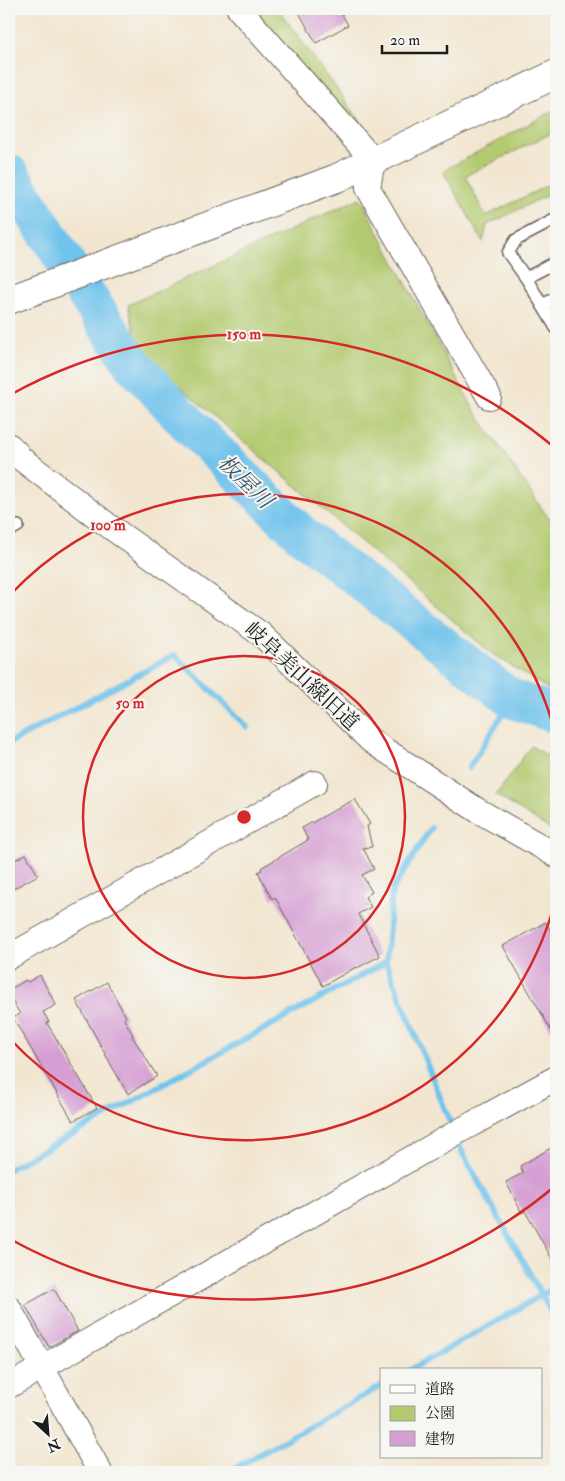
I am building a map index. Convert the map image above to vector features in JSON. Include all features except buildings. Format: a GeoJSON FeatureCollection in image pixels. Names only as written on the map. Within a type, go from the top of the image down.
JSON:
{"type":"FeatureCollection","features":[{"type":"Feature","properties":{"kind":"street"},"geometry":{"type":"LineString","coordinates":[[239,9],[373,160]]}},
{"type":"Feature","properties":{"kind":"street"},"geometry":{"type":"LineString","coordinates":[[9,300],[337,178],[556,74]]}},
{"type":"Feature","properties":{"kind":"street"},"geometry":{"type":"LineString","coordinates":[[373,160],[368,188],[489,397]]}},
{"type":"Feature","properties":{"kind":"street","name":"岐阜美山線旧道"},"geometry":{"type":"LineString","coordinates":[[11,451],[109,526],[262,635],[371,741],[477,810],[556,855]]}},
{"type":"Feature","properties":{"kind":"street"},"geometry":{"type":"LineString","coordinates":[[9,956],[315,784]]}},
{"type":"Feature","properties":{"kind":"street"},"geometry":{"type":"LineString","coordinates":[[9,1386],[556,1078]]}},
{"type":"Feature","properties":{"kind":"street"},"geometry":{"type":"LineString","coordinates":[[9,1308],[100,1472]]}},
{"type":"Feature","properties":{"kind":"lane"},"geometry":{"type":"LineString","coordinates":[[556,219],[516,240],[508,253],[526,278],[556,328]]}},
{"type":"Feature","properties":{"kind":"lane"},"geometry":{"type":"LineString","coordinates":[[526,278],[556,262]]}},
{"type":"Feature","properties":{"kind":"lane"},"geometry":{"type":"LineString","coordinates":[[542,305],[556,298]]}},
{"type":"Feature","properties":{"kind":"green space"},"geometry":{"type":"Polygon","coordinates":[[[253,9],[278,9],[362,123],[334,109],[253,9]]]}},
{"type":"Feature","properties":{"kind":"green space"},"geometry":{"type":"Polygon","coordinates":[[[556,109],[556,131],[465,176],[486,216],[556,181],[556,191],[487,225],[483,242],[443,171],[556,109]]]}},
{"type":"Feature","properties":{"kind":"green space"},"geometry":{"type":"Polygon","coordinates":[[[360,198],[473,408],[547,516],[556,521],[556,694],[491,653],[172,380],[137,342],[128,305],[360,198]]]}},
{"type":"Feature","properties":{"kind":"green space"},"geometry":{"type":"Polygon","coordinates":[[[531,746],[556,760],[556,833],[496,795],[531,746]]]}},
{"type":"Feature","properties":{"kind":"waterway","name":"板屋川"},"geometry":{"type":"LineString","coordinates":[[9,173],[132,363],[191,427],[302,535],[512,699],[556,714]]}},
{"type":"Feature","properties":{"kind":"waterway"},"geometry":{"type":"LineString","coordinates":[[9,743],[175,655],[247,727]]}},
{"type":"Feature","properties":{"kind":"waterway"},"geometry":{"type":"LineString","coordinates":[[469,768],[512,699]]}},
{"type":"Feature","properties":{"kind":"waterway"},"geometry":{"type":"LineString","coordinates":[[431,828],[392,890],[386,962],[462,1152],[556,1321]]}},
{"type":"Feature","properties":{"kind":"waterway"},"geometry":{"type":"LineString","coordinates":[[9,1169],[386,962]]}},
{"type":"Feature","properties":{"kind":"waterway"},"geometry":{"type":"LineString","coordinates":[[414,1368],[556,1287]]}},
{"type":"Feature","properties":{"kind":"waterway"},"geometry":{"type":"LineString","coordinates":[[228,1472],[380,1387]]}}]}
